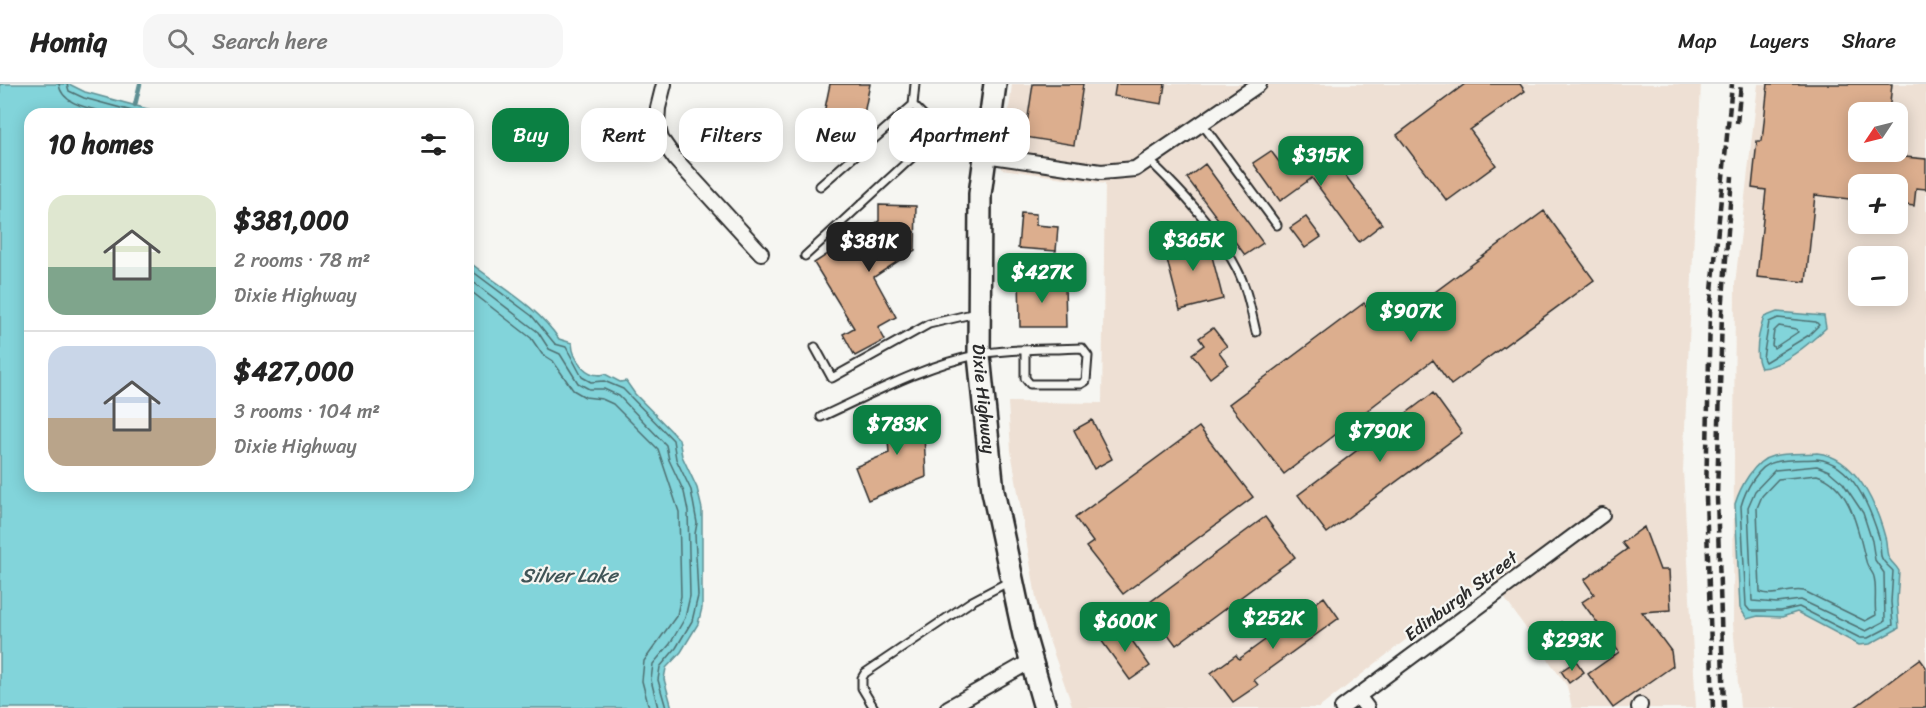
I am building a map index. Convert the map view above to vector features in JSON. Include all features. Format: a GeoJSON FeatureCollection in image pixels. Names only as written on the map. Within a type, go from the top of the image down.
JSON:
{"type":"FeatureCollection","features":[{"type":"Feature","properties":{"kind":"main road","name":"Dixie Highway"},"geometry":{"type":"LineString","coordinates":[[992,108],[995,84]]}},
{"type":"Feature","properties":{"kind":"main road","name":"Dixie Highway"},"geometry":{"type":"LineString","coordinates":[[984,162],[980,194],[979,355],[993,491],[1031,661],[1045,708]]}},
{"type":"Feature","properties":{"kind":"street"},"geometry":{"type":"LineString","coordinates":[[664,84],[658,108],[657,124],[660,139],[676,160],[761,253]]}},
{"type":"Feature","properties":{"kind":"street"},"geometry":{"type":"LineString","coordinates":[[1030,162],[1101,172],[1135,169],[1259,84]]}},
{"type":"Feature","properties":{"kind":"street","name":"Edinburgh Street"},"geometry":{"type":"LineString","coordinates":[[1342,708],[1602,515]]}},
{"type":"Feature","properties":{"kind":"street"},"geometry":{"type":"LineString","coordinates":[[948,708],[1031,661]]}},
{"type":"Feature","properties":{"kind":"street"},"geometry":{"type":"LineString","coordinates":[[1358,696],[1366,708]]}},
{"type":"Feature","properties":{"kind":"lane"},"geometry":{"type":"LineString","coordinates":[[820,186],[912,105],[915,84]]}},
{"type":"Feature","properties":{"kind":"lane"},"geometry":{"type":"LineString","coordinates":[[912,105],[915,108]]}},
{"type":"Feature","properties":{"kind":"lane"},"geometry":{"type":"LineString","coordinates":[[1203,124],[1277,225]]}},
{"type":"Feature","properties":{"kind":"lane"},"geometry":{"type":"LineString","coordinates":[[1149,160],[1218,238],[1238,270],[1256,332]]}},
{"type":"Feature","properties":{"kind":"lane"},"geometry":{"type":"LineString","coordinates":[[805,256],[907,162]]}},
{"type":"Feature","properties":{"kind":"lane"},"geometry":{"type":"LineString","coordinates":[[815,347],[832,378],[929,324],[978,313]]}},
{"type":"Feature","properties":{"kind":"lane"},"geometry":{"type":"LineString","coordinates":[[821,417],[913,375],[979,355],[1025,350],[1082,348],[1088,356],[1086,381],[1081,384],[1030,384],[1025,378],[1025,350]]}},
{"type":"Feature","properties":{"kind":"lane"},"geometry":{"type":"LineString","coordinates":[[874,708],[862,688],[862,678],[865,673],[972,601],[1012,580]]}},
{"type":"Feature","properties":{"kind":"shaded area"},"geometry":{"type":"Polygon","coordinates":[[[1012,84],[1701,84],[1683,470],[1696,708],[1572,708],[1567,686],[1488,575],[1319,708],[1073,708],[1038,609],[1011,451],[1008,402],[1102,403],[1105,184],[1002,169],[1003,162],[1030,162],[1030,108],[1009,108],[1012,84]]]}},
{"type":"Feature","properties":{"kind":"shaded area"},"geometry":{"type":"Polygon","coordinates":[[[1758,84],[1926,84],[1926,708],[1740,708],[1733,624],[1735,284],[1758,84]]]}},
{"type":"Feature","properties":{"kind":"water","name":"Silver Lake"},"geometry":{"type":"Polygon","coordinates":[[[0,84],[69,84],[85,92],[144,108],[24,108],[24,492],[474,492],[474,266],[528,306],[559,339],[572,343],[578,362],[587,371],[598,375],[605,374],[620,382],[626,381],[635,394],[679,439],[682,456],[697,488],[702,509],[702,608],[698,624],[681,652],[666,668],[664,679],[672,708],[0,708],[0,84]]]}},
{"type":"Feature","properties":{"kind":"water"},"geometry":{"type":"Polygon","coordinates":[[[1777,312],[1824,316],[1826,328],[1787,359],[1761,368],[1757,350],[1762,323],[1764,317],[1777,312]]]}},
{"type":"Feature","properties":{"kind":"water"},"geometry":{"type":"Polygon","coordinates":[[[1817,453],[1831,456],[1843,463],[1862,484],[1881,524],[1888,556],[1899,571],[1897,602],[1899,628],[1870,644],[1859,645],[1797,612],[1782,617],[1758,616],[1747,619],[1740,608],[1735,504],[1740,490],[1754,469],[1766,459],[1783,454],[1817,453]]]}},
{"type":"Feature","properties":{"kind":"building"},"geometry":{"type":"Polygon","coordinates":[[[830,84],[870,84],[865,108],[825,108],[830,84]]]}},
{"type":"Feature","properties":{"kind":"building"},"geometry":{"type":"Polygon","coordinates":[[[1033,84],[1083,84],[1074,145],[1030,138],[1029,108],[1033,84]]]}},
{"type":"Feature","properties":{"kind":"building"},"geometry":{"type":"Polygon","coordinates":[[[1116,84],[1165,84],[1162,104],[1114,96],[1116,84]]]}},
{"type":"Feature","properties":{"kind":"building"},"geometry":{"type":"Polygon","coordinates":[[[1465,84],[1520,84],[1525,91],[1470,130],[1496,165],[1447,201],[1397,135],[1465,84]]]}},
{"type":"Feature","properties":{"kind":"building"},"geometry":{"type":"Polygon","coordinates":[[[1768,84],[1892,84],[1890,102],[1848,102],[1848,162],[1908,162],[1908,157],[1926,159],[1926,189],[1916,188],[1914,206],[1908,205],[1908,174],[1848,174],[1848,199],[1815,195],[1806,282],[1757,277],[1766,190],[1752,188],[1757,141],[1762,141],[1768,84]]]}},
{"type":"Feature","properties":{"kind":"building"},"geometry":{"type":"Polygon","coordinates":[[[1321,143],[1382,224],[1359,242],[1312,178],[1280,201],[1253,163],[1271,151],[1285,170],[1321,143]]]}},
{"type":"Feature","properties":{"kind":"building"},"geometry":{"type":"Polygon","coordinates":[[[1205,164],[1263,243],[1245,255],[1187,178],[1205,164]]]}},
{"type":"Feature","properties":{"kind":"building"},"geometry":{"type":"Polygon","coordinates":[[[879,205],[916,206],[915,250],[874,277],[896,317],[878,327],[885,340],[855,356],[843,334],[854,328],[814,263],[879,221],[879,205]]]}},
{"type":"Feature","properties":{"kind":"building"},"geometry":{"type":"Polygon","coordinates":[[[1544,211],[1594,280],[1451,385],[1433,360],[1284,474],[1229,404],[1364,303],[1385,329],[1544,211]]]}},
{"type":"Feature","properties":{"kind":"building"},"geometry":{"type":"Polygon","coordinates":[[[1021,213],[1036,214],[1036,225],[1058,227],[1056,251],[1018,248],[1021,213]]]}},
{"type":"Feature","properties":{"kind":"building"},"geometry":{"type":"Polygon","coordinates":[[[1306,217],[1321,237],[1305,248],[1290,228],[1306,217]]]}},
{"type":"Feature","properties":{"kind":"building"},"geometry":{"type":"Polygon","coordinates":[[[1206,233],[1223,299],[1180,310],[1163,244],[1206,233]]]}},
{"type":"Feature","properties":{"kind":"building"},"geometry":{"type":"Polygon","coordinates":[[[1019,276],[1037,276],[1037,285],[1065,284],[1066,327],[1020,327],[1019,276]]]}},
{"type":"Feature","properties":{"kind":"building"},"geometry":{"type":"Polygon","coordinates":[[[1213,328],[1227,346],[1219,352],[1228,364],[1210,378],[1192,354],[1204,345],[1199,338],[1213,328]]]}},
{"type":"Feature","properties":{"kind":"building"},"geometry":{"type":"Polygon","coordinates":[[[1433,393],[1462,433],[1327,533],[1298,495],[1433,393]]]}},
{"type":"Feature","properties":{"kind":"building"},"geometry":{"type":"Polygon","coordinates":[[[923,411],[926,477],[868,500],[855,467],[889,453],[886,413],[923,411]]]}},
{"type":"Feature","properties":{"kind":"building"},"geometry":{"type":"Polygon","coordinates":[[[1092,420],[1112,459],[1094,469],[1074,430],[1092,420]]]}},
{"type":"Feature","properties":{"kind":"building"},"geometry":{"type":"Polygon","coordinates":[[[1199,427],[1253,497],[1123,594],[1086,547],[1093,542],[1075,518],[1199,427]]]}},
{"type":"Feature","properties":{"kind":"building"},"geometry":{"type":"Polygon","coordinates":[[[1265,517],[1295,557],[1176,645],[1146,605],[1265,517]]]}},
{"type":"Feature","properties":{"kind":"building"},"geometry":{"type":"Polygon","coordinates":[[[1644,527],[1660,570],[1669,570],[1671,610],[1642,612],[1671,651],[1673,666],[1613,708],[1588,674],[1619,652],[1582,602],[1594,594],[1584,580],[1627,549],[1622,543],[1644,527]]]}},
{"type":"Feature","properties":{"kind":"building"},"geometry":{"type":"Polygon","coordinates":[[[1324,597],[1339,618],[1254,680],[1258,685],[1233,702],[1211,673],[1236,655],[1239,659],[1324,597]]]}},
{"type":"Feature","properties":{"kind":"building"},"geometry":{"type":"Polygon","coordinates":[[[1561,622],[1578,646],[1566,655],[1548,632],[1561,622]]]}},
{"type":"Feature","properties":{"kind":"building"},"geometry":{"type":"Polygon","coordinates":[[[1121,625],[1150,666],[1130,680],[1101,640],[1121,625]]]}},
{"type":"Feature","properties":{"kind":"building"},"geometry":{"type":"Polygon","coordinates":[[[1920,659],[1926,667],[1926,708],[1854,708],[1920,659]]]}},
{"type":"Feature","properties":{"kind":"building"},"geometry":{"type":"Polygon","coordinates":[[[1576,661],[1584,672],[1569,683],[1561,671],[1576,661]]]}},
{"type":"Feature","properties":{"kind":"waterway"},"geometry":{"type":"LineString","coordinates":[[135,105],[140,84]]}},
{"type":"Feature","properties":{"kind":"railway"},"geometry":{"type":"LineString","coordinates":[[1713,708],[1706,497],[1710,312],[1732,84]]}},
{"type":"Feature","properties":{"kind":"railway"},"geometry":{"type":"LineString","coordinates":[[1737,123],[1741,84]]}},
{"type":"Feature","properties":{"kind":"railway"},"geometry":{"type":"LineString","coordinates":[[1724,708],[1717,497],[1722,313],[1732,176]]}}]}
